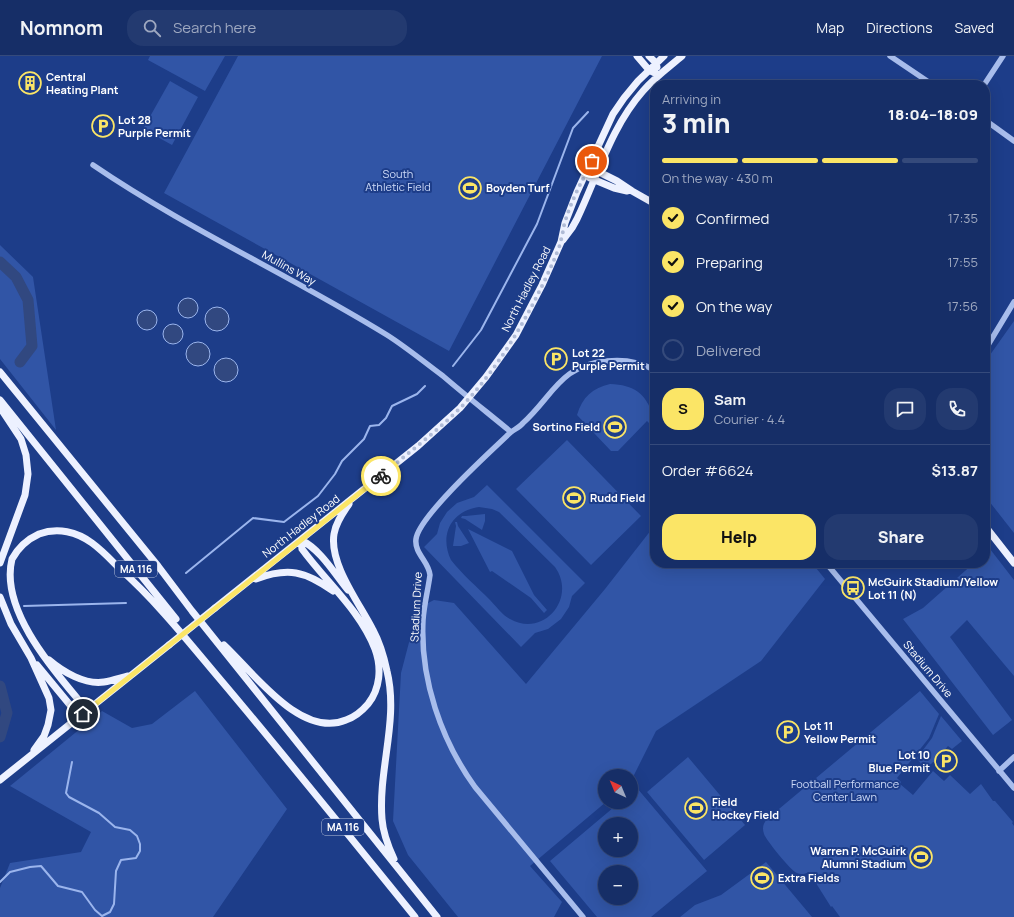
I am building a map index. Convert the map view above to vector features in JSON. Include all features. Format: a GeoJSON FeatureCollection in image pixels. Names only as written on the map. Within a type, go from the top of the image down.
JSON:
{"type":"FeatureCollection","features":[{"type":"Feature","properties":{"kind":"main road"},"geometry":{"type":"LineString","coordinates":[[637,56],[649,70],[659,75]]}},
{"type":"Feature","properties":{"kind":"main road"},"geometry":{"type":"LineString","coordinates":[[649,56],[656,63],[659,75]]}},
{"type":"Feature","properties":{"kind":"main road"},"geometry":{"type":"LineString","coordinates":[[561,242],[567,216],[584,175],[613,114],[624,98],[649,70],[664,56]]}},
{"type":"Feature","properties":{"kind":"main road"},"geometry":{"type":"LineString","coordinates":[[654,80],[682,56]]}},
{"type":"Feature","properties":{"kind":"main road"},"geometry":{"type":"LineString","coordinates":[[561,242],[574,225],[609,144],[630,108],[650,83]]}},
{"type":"Feature","properties":{"kind":"main road"},"geometry":{"type":"LineString","coordinates":[[589,167],[618,181],[632,192],[650,201]]}},
{"type":"Feature","properties":{"kind":"main road"},"geometry":{"type":"LineString","coordinates":[[584,175],[614,188],[632,192]]}},
{"type":"Feature","properties":{"kind":"main road","name":"North Hadley Road"},"geometry":{"type":"LineString","coordinates":[[0,780],[354,498],[438,429],[470,397],[486,377],[522,324],[561,242]]}},
{"type":"Feature","properties":{"kind":"main road","name":"MA 116"},"geometry":{"type":"LineString","coordinates":[[0,372],[158,566],[438,917]]}},
{"type":"Feature","properties":{"kind":"main road","name":"MA 116"},"geometry":{"type":"LineString","coordinates":[[0,400],[415,917]]}},
{"type":"Feature","properties":{"kind":"main road"},"geometry":{"type":"LineString","coordinates":[[0,407],[21,439],[26,455],[28,474],[25,495],[0,563]]}},
{"type":"Feature","properties":{"kind":"main road"},"geometry":{"type":"LineString","coordinates":[[354,498],[338,522],[334,534],[334,543],[336,559],[355,599],[379,642],[390,681],[390,726],[383,791],[382,818],[388,846],[399,870]]}},
{"type":"Feature","properties":{"kind":"main road"},"geometry":{"type":"LineString","coordinates":[[83,714],[82,705],[77,698],[37,650],[21,628],[10,600],[7,585],[10,566],[18,551],[32,537],[44,532],[54,531],[73,533],[83,537],[97,547],[146,593],[172,621],[270,738]]}},
{"type":"Feature","properties":{"kind":"main road"},"geometry":{"type":"LineString","coordinates":[[990,532],[1014,563]]}},
{"type":"Feature","properties":{"kind":"main road"},"geometry":{"type":"LineString","coordinates":[[206,628],[289,708],[301,716],[315,722],[329,725],[352,717],[364,708],[372,698],[378,682],[378,662],[371,640],[360,619],[302,549],[301,540]]}},
{"type":"Feature","properties":{"kind":"main road"},"geometry":{"type":"LineString","coordinates":[[301,540],[318,553],[355,599]]}},
{"type":"Feature","properties":{"kind":"main road"},"geometry":{"type":"LineString","coordinates":[[249,581],[276,572],[296,572],[311,577],[324,584],[347,603]]}},
{"type":"Feature","properties":{"kind":"main road"},"geometry":{"type":"LineString","coordinates":[[0,597],[11,624],[31,658],[46,692],[51,710],[50,720],[46,731],[29,757]]}},
{"type":"Feature","properties":{"kind":"main road"},"geometry":{"type":"LineString","coordinates":[[37,650],[59,668],[87,681],[102,682],[131,675]]}},
{"type":"Feature","properties":{"kind":"main road"},"geometry":{"type":"LineString","coordinates":[[31,658],[70,705],[83,714]]}},
{"type":"Feature","properties":{"kind":"street"},"geometry":{"type":"LineString","coordinates":[[890,56],[926,80]]}},
{"type":"Feature","properties":{"kind":"street"},"geometry":{"type":"LineString","coordinates":[[987,80],[1003,56]]}},
{"type":"Feature","properties":{"kind":"street"},"geometry":{"type":"LineString","coordinates":[[990,123],[1014,140]]}},
{"type":"Feature","properties":{"kind":"street","name":"Mullins Way"},"geometry":{"type":"LineString","coordinates":[[93,165],[161,209],[388,335],[470,397]]}},
{"type":"Feature","properties":{"kind":"street"},"geometry":{"type":"LineString","coordinates":[[990,342],[1014,302]]}},
{"type":"Feature","properties":{"kind":"street","name":"Stadium Drive"},"geometry":{"type":"LineString","coordinates":[[583,917],[467,776],[442,727],[432,696],[426,666],[423,622],[430,569],[416,546],[416,538],[421,526],[430,513],[511,432],[523,424],[550,392],[568,374],[578,368],[594,363],[612,360],[635,362],[650,367]]}},
{"type":"Feature","properties":{"kind":"street"},"geometry":{"type":"LineString","coordinates":[[470,397],[511,432]]}},
{"type":"Feature","properties":{"kind":"street","name":"Stadium Drive"},"geometry":{"type":"LineString","coordinates":[[830,568],[1014,788]]}},
{"type":"Feature","properties":{"kind":"street"},"geometry":{"type":"LineString","coordinates":[[999,771],[1014,757]]}},
{"type":"Feature","properties":{"kind":"green space"},"geometry":{"type":"Polygon","coordinates":[[[150,56],[225,56],[205,91],[148,60],[150,56]]]}},
{"type":"Feature","properties":{"kind":"green space","name":"South Athletic Field"},"geometry":{"type":"Polygon","coordinates":[[[238,56],[602,56],[449,351],[164,193],[238,56]]]}},
{"type":"Feature","properties":{"kind":"green space"},"geometry":{"type":"Polygon","coordinates":[[[170,81],[198,97],[172,145],[143,129],[170,81]]]}},
{"type":"Feature","properties":{"kind":"green space"},"geometry":{"type":"Polygon","coordinates":[[[0,245],[33,277],[56,430],[0,359],[0,245]]]}},
{"type":"Feature","properties":{"kind":"green space"},"geometry":{"type":"Polygon","coordinates":[[[1014,321],[1014,533],[990,502],[990,355],[1014,321]]]}},
{"type":"Feature","properties":{"kind":"green space","name":"Sortino Field"},"geometry":{"type":"Polygon","coordinates":[[[610,384],[632,388],[643,396],[650,408],[650,424],[647,421],[618,451],[611,451],[577,415],[585,398],[593,391],[610,384]]]}},
{"type":"Feature","properties":{"kind":"green space","name":"Rudd Field"},"geometry":{"type":"Polygon","coordinates":[[[567,440],[641,516],[591,565],[516,489],[567,440]]]}},
{"type":"Feature","properties":{"kind":"green space"},"geometry":{"type":"Polygon","coordinates":[[[487,485],[585,583],[572,596],[569,607],[561,619],[548,629],[535,633],[521,647],[424,547],[437,534],[440,523],[447,512],[457,503],[474,497],[487,485]],[[479,507],[469,509],[461,513],[455,519],[447,533],[446,542],[451,560],[502,613],[510,619],[523,623],[534,623],[545,619],[554,612],[559,602],[562,591],[561,579],[555,567],[499,512],[492,509],[479,507]]]}},
{"type":"Feature","properties":{"kind":"green space"},"geometry":{"type":"Polygon","coordinates":[[[485,514],[485,521],[482,530],[461,518],[462,516],[485,514]]]}},
{"type":"Feature","properties":{"kind":"green space"},"geometry":{"type":"Polygon","coordinates":[[[455,522],[457,522],[469,543],[461,546],[453,546],[456,526],[455,522]]]}},
{"type":"Feature","properties":{"kind":"green space"},"geometry":{"type":"Polygon","coordinates":[[[468,529],[512,551],[534,595],[547,610],[544,613],[531,598],[492,571],[490,572],[468,529]]]}},
{"type":"Feature","properties":{"kind":"green space"},"geometry":{"type":"Polygon","coordinates":[[[650,531],[650,568],[816,568],[825,579],[761,661],[656,731],[637,769],[598,769],[598,809],[530,866],[562,902],[554,917],[458,917],[408,855],[393,821],[401,673],[418,608],[434,600],[454,603],[526,684],[605,589],[650,531]]]}},
{"type":"Feature","properties":{"kind":"green space"},"geometry":{"type":"Polygon","coordinates":[[[990,549],[1014,580],[1014,676],[967,620],[950,637],[1012,720],[993,735],[903,619],[923,608],[968,568],[990,568],[990,549]]]}},
{"type":"Feature","properties":{"kind":"green space"},"geometry":{"type":"Polygon","coordinates":[[[195,691],[287,809],[213,917],[0,917],[0,888],[10,863],[81,852],[91,832],[10,786],[102,711],[132,728],[152,724],[195,691]]]}},
{"type":"Feature","properties":{"kind":"green space"},"geometry":{"type":"Polygon","coordinates":[[[920,691],[939,714],[929,738],[897,778],[901,782],[900,784],[913,795],[933,771],[944,781],[950,775],[970,794],[981,784],[993,801],[995,801],[1013,822],[1014,917],[840,917],[832,906],[831,907],[809,872],[802,874],[794,871],[779,855],[764,834],[763,826],[767,819],[920,691]]]}},
{"type":"Feature","properties":{"kind":"green space","name":"Football Performance Center Lawn"},"geometry":{"type":"Polygon","coordinates":[[[941,716],[962,741],[952,749],[948,746],[928,767],[923,762],[921,764],[917,758],[932,738],[941,716]]]}},
{"type":"Feature","properties":{"kind":"green space","name":"Field Hockey Field"},"geometry":{"type":"Polygon","coordinates":[[[688,757],[745,825],[704,860],[647,792],[688,757]]]}},
{"type":"Feature","properties":{"kind":"green space"},"geometry":{"type":"Polygon","coordinates":[[[638,789],[707,871],[651,917],[597,917],[550,861],[598,821],[598,857],[638,857],[638,817],[602,817],[612,809],[638,809],[638,789]]]}},
{"type":"Feature","properties":{"kind":"green space","name":"Extra Fields"},"geometry":{"type":"Polygon","coordinates":[[[766,862],[812,917],[680,917],[695,905],[721,895],[766,862]]]}},
{"type":"Feature","properties":{"kind":"shaded area"},"geometry":{"type":"Polygon","coordinates":[[[188,298],[195,301],[198,308],[195,315],[188,318],[181,315],[178,308],[181,301],[188,298]]]}},
{"type":"Feature","properties":{"kind":"shaded area"},"geometry":{"type":"Polygon","coordinates":[[[217,307],[222,308],[228,314],[228,324],[222,330],[217,331],[212,330],[206,324],[205,319],[206,314],[212,308],[217,307]]]}},
{"type":"Feature","properties":{"kind":"shaded area"},"geometry":{"type":"Polygon","coordinates":[[[147,310],[154,313],[157,320],[154,327],[147,330],[140,327],[137,320],[140,313],[147,310]]]}},
{"type":"Feature","properties":{"kind":"shaded area"},"geometry":{"type":"Polygon","coordinates":[[[173,324],[180,327],[183,334],[180,341],[173,344],[166,341],[163,334],[166,327],[173,324]]]}},
{"type":"Feature","properties":{"kind":"shaded area"},"geometry":{"type":"Polygon","coordinates":[[[198,342],[203,343],[209,349],[209,359],[203,365],[198,366],[193,365],[187,359],[186,354],[187,349],[193,343],[198,342]]]}},
{"type":"Feature","properties":{"kind":"shaded area"},"geometry":{"type":"Polygon","coordinates":[[[226,358],[231,359],[237,365],[237,375],[231,381],[226,382],[221,381],[215,375],[214,370],[215,365],[221,359],[226,358]]]}},
{"type":"Feature","properties":{"kind":"waterway"},"geometry":{"type":"LineString","coordinates":[[453,366],[481,330],[537,224],[573,128],[588,112]]}},
{"type":"Feature","properties":{"kind":"waterway"},"geometry":{"type":"LineString","coordinates":[[0,262],[16,277],[28,300],[32,346],[20,362]]}},
{"type":"Feature","properties":{"kind":"waterway"},"geometry":{"type":"LineString","coordinates":[[186,573],[253,518],[284,522],[318,496],[335,474],[342,461],[364,439],[370,426],[379,425],[386,418],[392,406],[417,394],[425,386]]}},
{"type":"Feature","properties":{"kind":"waterway"},"geometry":{"type":"LineString","coordinates":[[24,606],[126,603]]}},
{"type":"Feature","properties":{"kind":"waterway"},"geometry":{"type":"LineString","coordinates":[[0,686],[7,713],[0,737]]}},
{"type":"Feature","properties":{"kind":"waterway"},"geometry":{"type":"LineString","coordinates":[[0,882],[10,872],[41,866],[58,886],[82,892],[95,910],[102,916],[110,912],[114,904],[116,871],[121,860],[136,858],[140,851],[140,844],[137,836],[130,830],[115,827],[99,813],[69,797],[66,793],[72,762]]}},
{"type":"Feature","properties":{"kind":"way so far"},"geometry":{"type":"LineString","coordinates":[[381,476],[438,429],[460,408],[486,377],[509,345],[529,312],[553,260],[561,242],[567,216],[592,161]]}},
{"type":"Feature","properties":{"kind":"place","name":"Central Heating Plant"},"geometry":{"type":"Point","coordinates":[30,83]}},
{"type":"Feature","properties":{"kind":"place","name":"Lot 28 Purple Permit"},"geometry":{"type":"Point","coordinates":[103,126]}},
{"type":"Feature","properties":{"kind":"place","name":"Boyden Turf"},"geometry":{"type":"Point","coordinates":[470,188]}},
{"type":"Feature","properties":{"kind":"place","name":"Lot 22 Purple Permit"},"geometry":{"type":"Point","coordinates":[556,359]}},
{"type":"Feature","properties":{"kind":"place","name":"Sortino Field"},"geometry":{"type":"Point","coordinates":[615,427]}},
{"type":"Feature","properties":{"kind":"place","name":"Rudd Field"},"geometry":{"type":"Point","coordinates":[574,498]}},
{"type":"Feature","properties":{"kind":"place","name":"McGuirk Stadium/Yellow Lot 11 (N)"},"geometry":{"type":"Point","coordinates":[853,588]}},
{"type":"Feature","properties":{"kind":"place","name":"Lot 11 Yellow Permit"},"geometry":{"type":"Point","coordinates":[788,732]}},
{"type":"Feature","properties":{"kind":"place","name":"Lot 10 Blue Permit"},"geometry":{"type":"Point","coordinates":[946,761]}},
{"type":"Feature","properties":{"kind":"place","name":"Field Hockey Field"},"geometry":{"type":"Point","coordinates":[696,808]}},
{"type":"Feature","properties":{"kind":"place","name":"Warren P. McGuirk Alumni Stadium"},"geometry":{"type":"Point","coordinates":[921,857]}},
{"type":"Feature","properties":{"kind":"place","name":"Extra Fields"},"geometry":{"type":"Point","coordinates":[762,878]}},
{"type":"Feature","properties":{"kind":"route"},"geometry":{"type":"LineString","coordinates":[[83,714],[381,476]]}}]}
